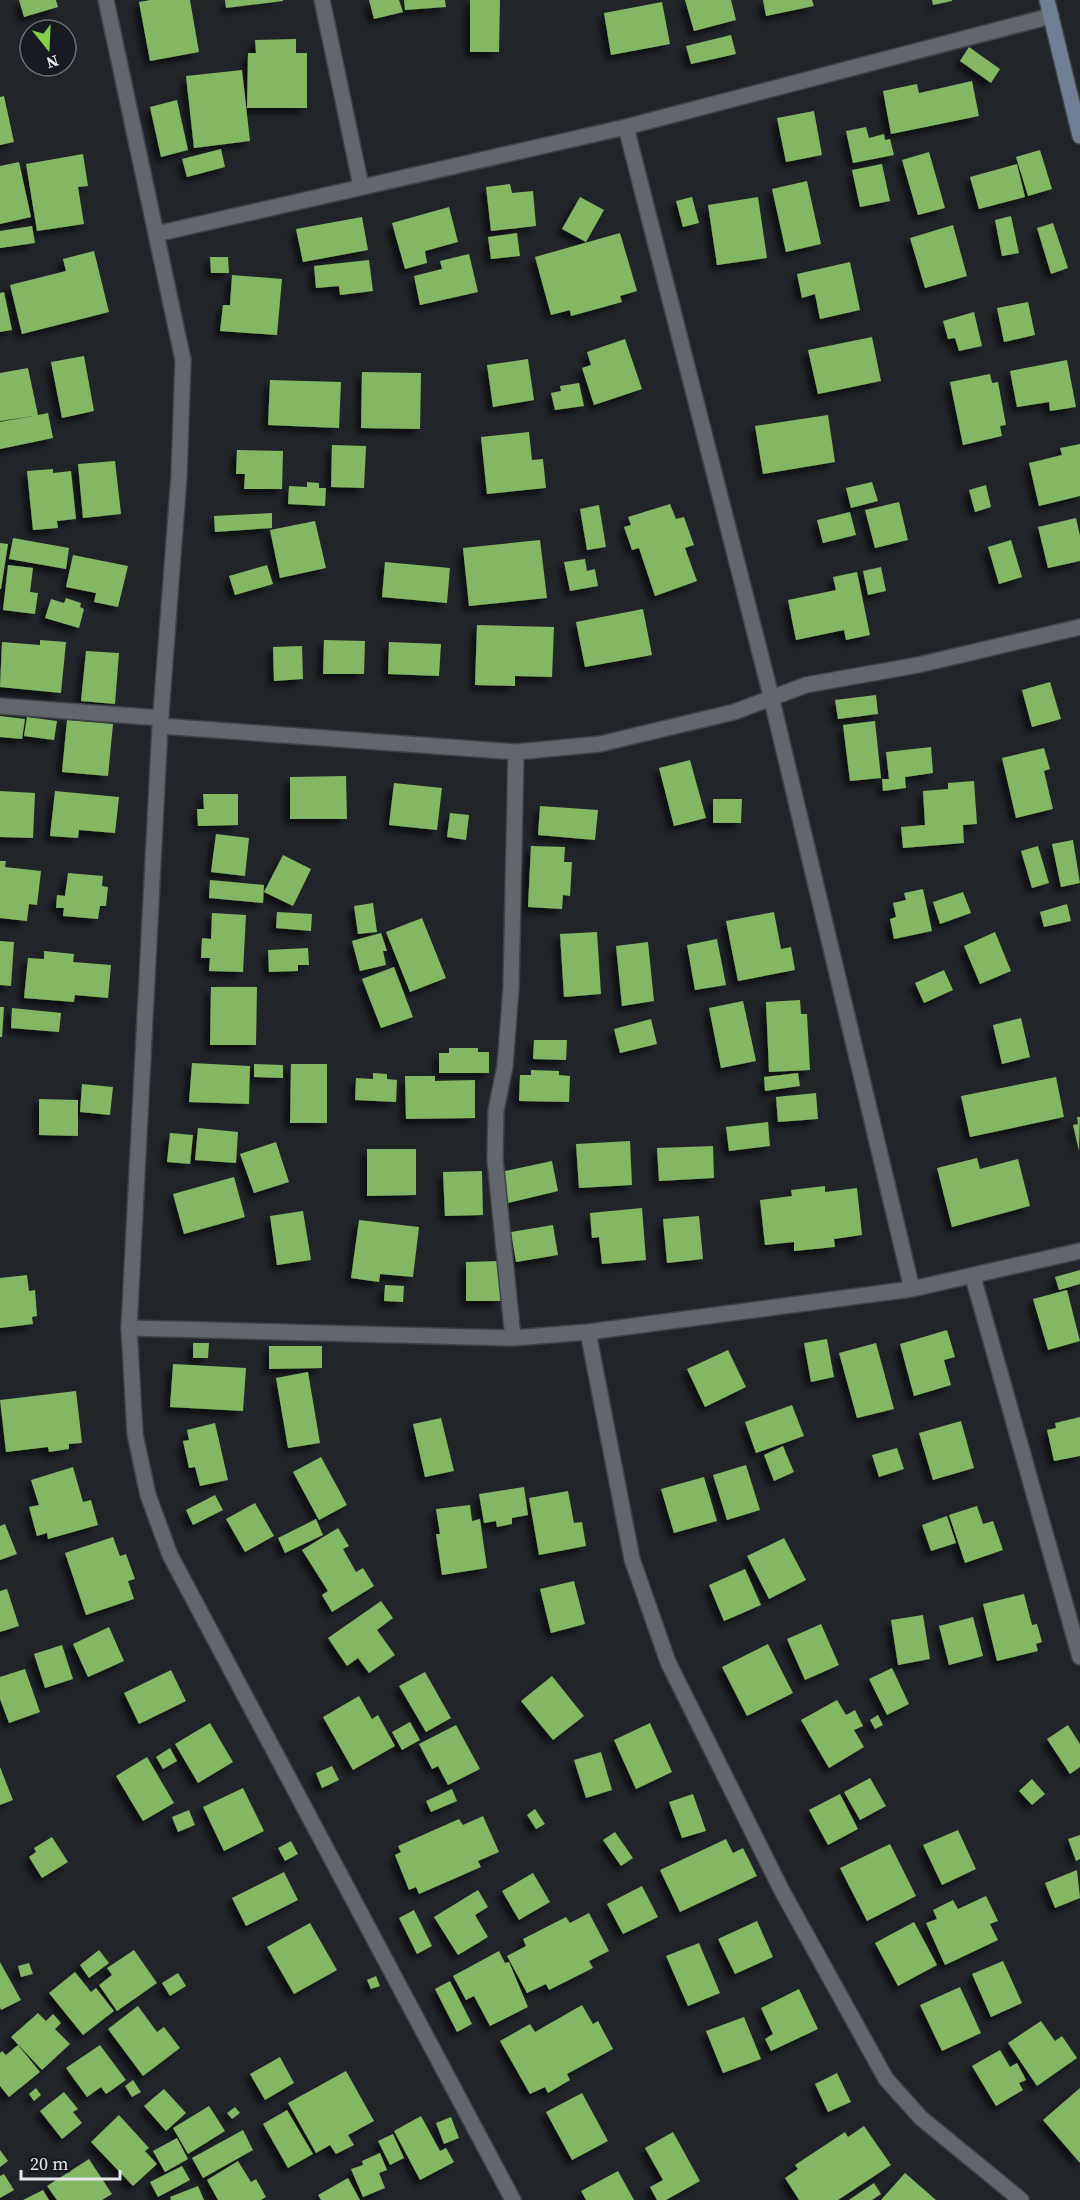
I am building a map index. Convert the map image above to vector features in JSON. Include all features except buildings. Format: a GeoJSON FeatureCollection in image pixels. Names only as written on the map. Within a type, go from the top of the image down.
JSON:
{"type":"FeatureCollection","features":[{"type":"Feature","properties":{"kind":"street"},"geometry":{"type":"LineString","coordinates":[[106,0],[183,360],[179,476],[161,722],[129,1328],[135,1434],[148,1495],[170,1555],[513,2200]]}},
{"type":"Feature","properties":{"kind":"street"},"geometry":{"type":"LineString","coordinates":[[322,0],[361,186]]}},
{"type":"Feature","properties":{"kind":"street"},"geometry":{"type":"LineString","coordinates":[[1047,0],[1080,136]]}},
{"type":"Feature","properties":{"kind":"street"},"geometry":{"type":"LineString","coordinates":[[156,234],[626,127],[1051,16]]}},
{"type":"Feature","properties":{"kind":"street"},"geometry":{"type":"LineString","coordinates":[[626,127],[771,696],[912,1289]]}},
{"type":"Feature","properties":{"kind":"street"},"geometry":{"type":"LineString","coordinates":[[0,705],[161,722],[516,752],[600,744],[734,712],[771,696],[806,685],[918,665],[1080,627]]}},
{"type":"Feature","properties":{"kind":"street"},"geometry":{"type":"LineString","coordinates":[[513,1338],[495,1160],[496,1110],[505,1065],[511,988],[516,752]]}},
{"type":"Feature","properties":{"kind":"street"},"geometry":{"type":"LineString","coordinates":[[129,1328],[513,1338],[588,1332],[912,1289],[1080,1251]]}},
{"type":"Feature","properties":{"kind":"street"},"geometry":{"type":"LineString","coordinates":[[973,1277],[1080,1657]]}},
{"type":"Feature","properties":{"kind":"street"},"geometry":{"type":"LineString","coordinates":[[588,1332],[632,1559],[668,1662],[772,1870],[886,2079],[921,2118],[1021,2200]]}}]}
